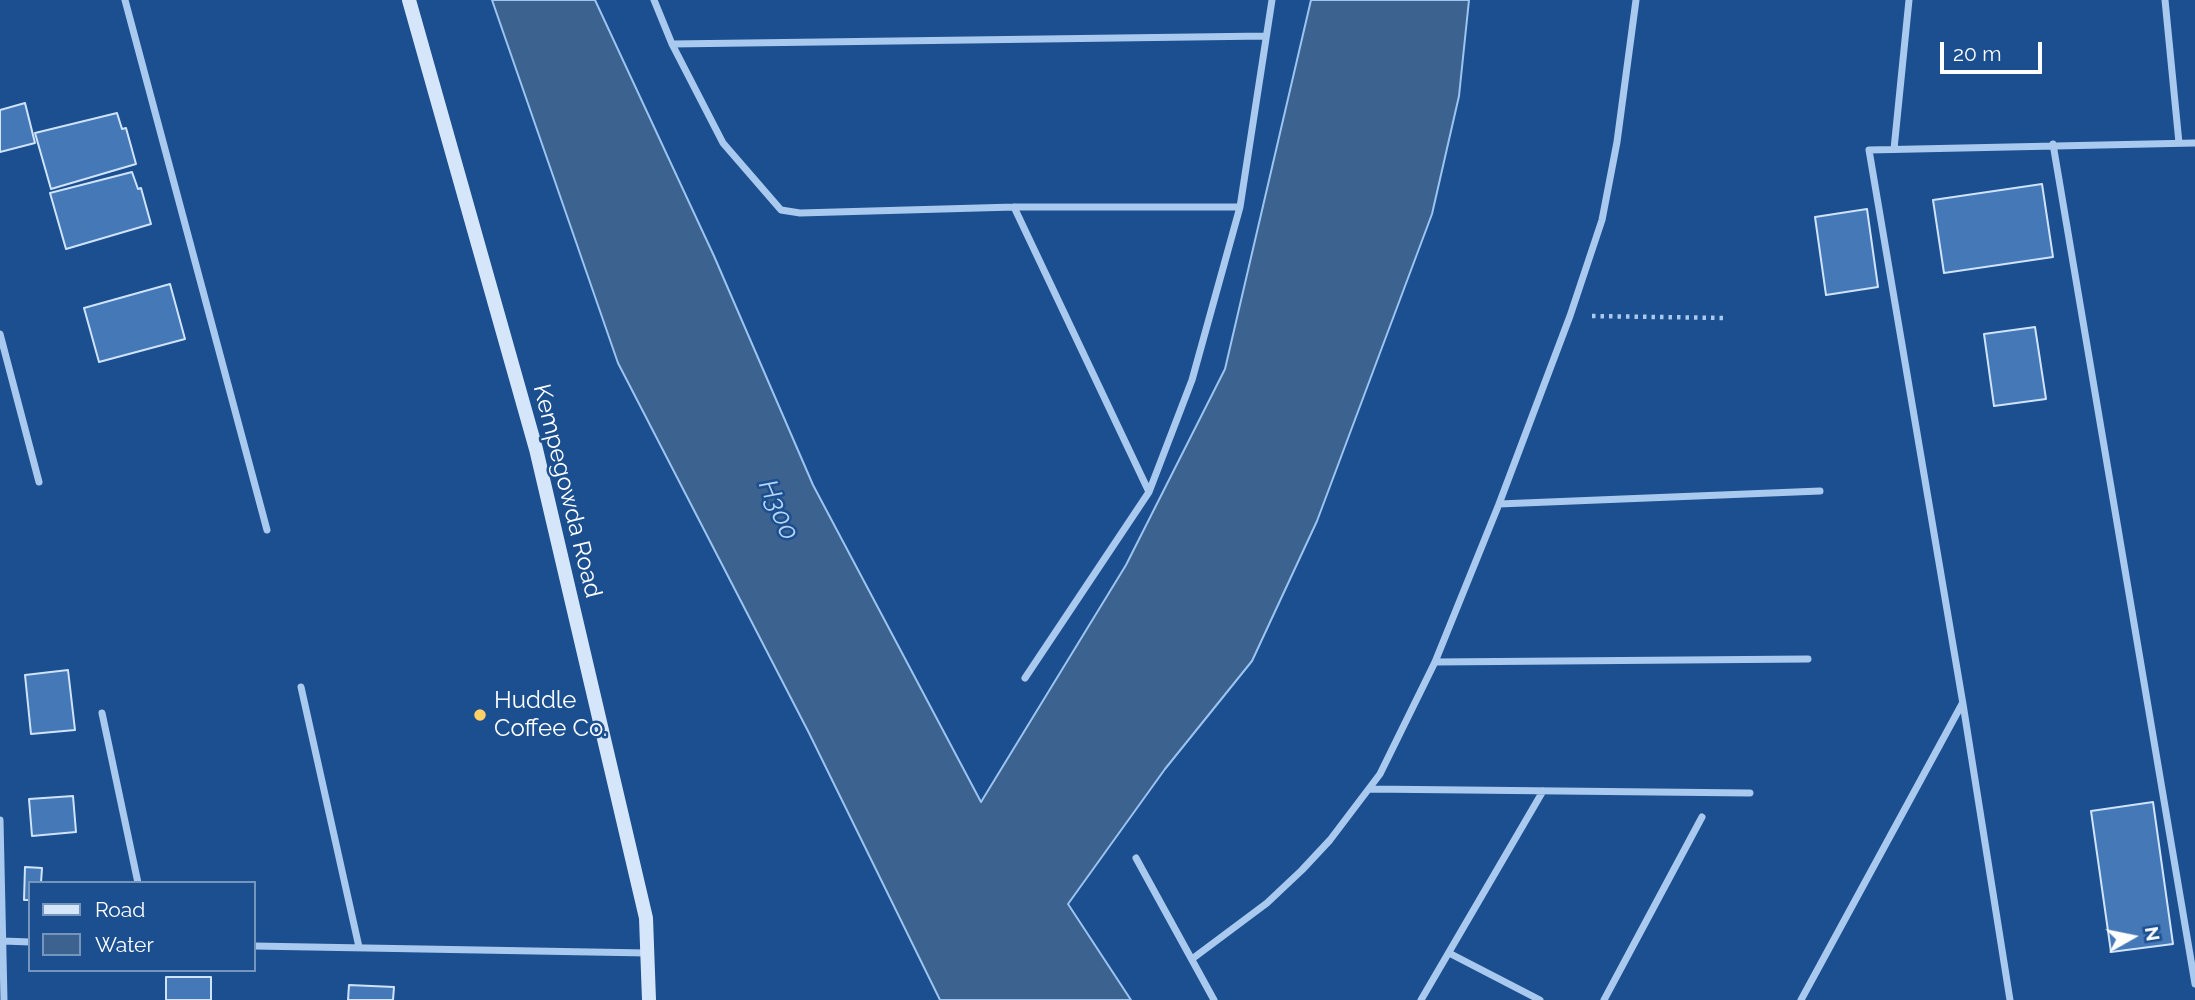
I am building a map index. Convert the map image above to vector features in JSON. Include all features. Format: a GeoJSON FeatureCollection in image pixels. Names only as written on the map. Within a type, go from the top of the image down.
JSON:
{"type":"FeatureCollection","features":[{"type":"Feature","properties":{"kind":"street"},"geometry":{"type":"LineString","coordinates":[[125,0],[267,530]]}},
{"type":"Feature","properties":{"kind":"street","name":"Kempegowda Road"},"geometry":{"type":"LineString","coordinates":[[410,0],[536,449],[646,918],[649,1000]]}},
{"type":"Feature","properties":{"kind":"street"},"geometry":{"type":"LineString","coordinates":[[654,0],[672,44],[723,143],[781,210],[800,213],[1240,207]]}},
{"type":"Feature","properties":{"kind":"street"},"geometry":{"type":"LineString","coordinates":[[1025,678],[1149,492],[1192,380],[1240,207],[1272,0]]}},
{"type":"Feature","properties":{"kind":"street"},"geometry":{"type":"LineString","coordinates":[[1192,959],[1230,932],[1302,870],[1330,840],[1380,774],[1435,662],[1499,504],[1570,316],[1602,220],[1617,142],[1636,0]]}},
{"type":"Feature","properties":{"kind":"street"},"geometry":{"type":"LineString","coordinates":[[1894,149],[1909,0]]}},
{"type":"Feature","properties":{"kind":"street"},"geometry":{"type":"LineString","coordinates":[[2165,0],[2179,143]]}},
{"type":"Feature","properties":{"kind":"street"},"geometry":{"type":"LineString","coordinates":[[672,44],[1266,36]]}},
{"type":"Feature","properties":{"kind":"street"},"geometry":{"type":"LineString","coordinates":[[2010,1000],[1869,150],[2195,143]]}},
{"type":"Feature","properties":{"kind":"street"},"geometry":{"type":"LineString","coordinates":[[2053,144],[2195,984]]}},
{"type":"Feature","properties":{"kind":"street"},"geometry":{"type":"LineString","coordinates":[[1014,208],[1149,492]]}},
{"type":"Feature","properties":{"kind":"street"},"geometry":{"type":"LineString","coordinates":[[0,334],[40,482]]}},
{"type":"Feature","properties":{"kind":"street"},"geometry":{"type":"LineString","coordinates":[[1499,504],[1820,491]]}},
{"type":"Feature","properties":{"kind":"street"},"geometry":{"type":"LineString","coordinates":[[1435,662],[1808,659]]}},
{"type":"Feature","properties":{"kind":"street"},"geometry":{"type":"LineString","coordinates":[[300,687],[359,947]]}},
{"type":"Feature","properties":{"kind":"street"},"geometry":{"type":"LineString","coordinates":[[1801,1000],[1963,704]]}},
{"type":"Feature","properties":{"kind":"street"},"geometry":{"type":"LineString","coordinates":[[102,713],[138,881]]}},
{"type":"Feature","properties":{"kind":"street"},"geometry":{"type":"LineString","coordinates":[[1369,789],[1750,793]]}},
{"type":"Feature","properties":{"kind":"street"},"geometry":{"type":"LineString","coordinates":[[1422,1000],[1543,791]]}},
{"type":"Feature","properties":{"kind":"street"},"geometry":{"type":"LineString","coordinates":[[1604,1000],[1702,817]]}},
{"type":"Feature","properties":{"kind":"street"},"geometry":{"type":"LineString","coordinates":[[0,820],[4,1000]]}},
{"type":"Feature","properties":{"kind":"street"},"geometry":{"type":"LineString","coordinates":[[1136,858],[1214,1000]]}},
{"type":"Feature","properties":{"kind":"street"},"geometry":{"type":"LineString","coordinates":[[3,941],[28,942]]}},
{"type":"Feature","properties":{"kind":"street"},"geometry":{"type":"LineString","coordinates":[[256,946],[647,953]]}},
{"type":"Feature","properties":{"kind":"street"},"geometry":{"type":"LineString","coordinates":[[1449,953],[1540,1000]]}},
{"type":"Feature","properties":{"kind":"path"},"geometry":{"type":"LineString","coordinates":[[1570,316],[1725,318]]}},
{"type":"Feature","properties":{"kind":"water","name":"H300"},"geometry":{"type":"Polygon","coordinates":[[[492,0],[595,0],[714,256],[813,485],[981,802],[1126,565],[1225,369],[1311,0],[1469,0],[1459,96],[1432,214],[1317,521],[1252,661],[1165,769],[1068,904],[1131,1000],[940,1000],[809,733],[618,363],[492,0]]]}},
{"type":"Feature","properties":{"kind":"building"},"geometry":{"type":"Polygon","coordinates":[[[25,103],[35,143],[0,152],[0,110],[25,103]]]}},
{"type":"Feature","properties":{"kind":"building"},"geometry":{"type":"Polygon","coordinates":[[[117,113],[122,129],[126,128],[136,164],[51,189],[35,133],[117,113]]]}},
{"type":"Feature","properties":{"kind":"building"},"geometry":{"type":"Polygon","coordinates":[[[132,172],[138,189],[141,188],[151,224],[66,249],[50,193],[132,172]]]}},
{"type":"Feature","properties":{"kind":"building"},"geometry":{"type":"Polygon","coordinates":[[[2042,184],[2053,257],[1944,273],[1933,200],[2042,184]]]}},
{"type":"Feature","properties":{"kind":"building"},"geometry":{"type":"Polygon","coordinates":[[[1867,209],[1878,287],[1826,295],[1815,217],[1867,209]]]}},
{"type":"Feature","properties":{"kind":"building"},"geometry":{"type":"Polygon","coordinates":[[[170,284],[185,339],[99,362],[84,308],[170,284]]]}},
{"type":"Feature","properties":{"kind":"building"},"geometry":{"type":"Polygon","coordinates":[[[2035,327],[2046,399],[1994,406],[1984,334],[2035,327]]]}},
{"type":"Feature","properties":{"kind":"building"},"geometry":{"type":"Polygon","coordinates":[[[68,670],[75,730],[31,734],[25,675],[68,670]]]}},
{"type":"Feature","properties":{"kind":"building"},"geometry":{"type":"Polygon","coordinates":[[[73,796],[76,832],[32,836],[29,799],[73,796]]]}},
{"type":"Feature","properties":{"kind":"building"},"geometry":{"type":"Polygon","coordinates":[[[2153,802],[2173,944],[2111,952],[2091,811],[2153,802]]]}},
{"type":"Feature","properties":{"kind":"building"},"geometry":{"type":"Polygon","coordinates":[[[25,867],[42,868],[41,881],[28,881],[28,900],[24,900],[25,867]]]}},
{"type":"Feature","properties":{"kind":"building"},"geometry":{"type":"Polygon","coordinates":[[[166,977],[211,977],[211,1000],[166,1000],[166,977]]]}},
{"type":"Feature","properties":{"kind":"building"},"geometry":{"type":"Polygon","coordinates":[[[349,985],[394,987],[393,1000],[348,1000],[349,985]]]}},
{"type":"Feature","properties":{"kind":"place","name":"Huddle Coffee Co."},"geometry":{"type":"Point","coordinates":[480,715]}}]}
